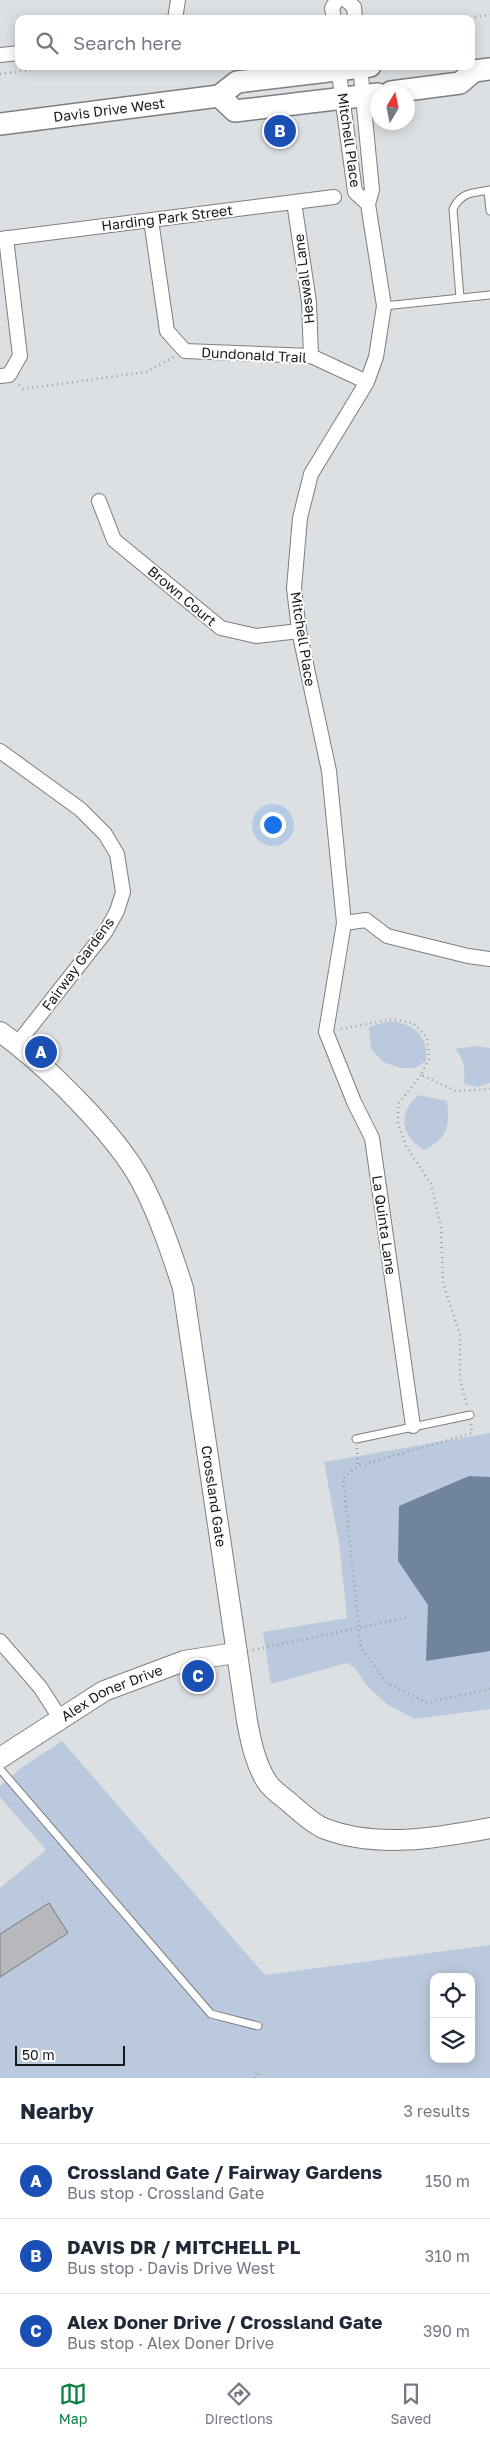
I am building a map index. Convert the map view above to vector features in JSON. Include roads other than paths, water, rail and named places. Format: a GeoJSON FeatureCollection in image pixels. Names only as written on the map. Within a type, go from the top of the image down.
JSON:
{"type":"FeatureCollection","features":[{"type":"Feature","properties":{"kind":"main road"},"geometry":{"type":"LineString","coordinates":[[415,89],[460,83],[477,69]]}},
{"type":"Feature","properties":{"kind":"main road","name":"Davis Drive West"},"geometry":{"type":"LineString","coordinates":[[0,124],[219,96],[237,82],[324,70]]}},
{"type":"Feature","properties":{"kind":"main road"},"geometry":{"type":"LineString","coordinates":[[219,96],[235,111],[361,96]]}},
{"type":"Feature","properties":{"kind":"street"},"geometry":{"type":"LineString","coordinates":[[176,15],[178,0]]}},
{"type":"Feature","properties":{"kind":"street"},"geometry":{"type":"LineString","coordinates":[[333,15],[332,8],[337,0]]}},
{"type":"Feature","properties":{"kind":"street"},"geometry":{"type":"LineString","coordinates":[[346,0],[354,7],[355,15]]}},
{"type":"Feature","properties":{"kind":"street"},"geometry":{"type":"LineString","coordinates":[[0,55],[15,53]]}},
{"type":"Feature","properties":{"kind":"street","name":"Mitchell Place"},"geometry":{"type":"LineString","coordinates":[[326,1032],[344,923],[329,771],[299,631],[294,588],[300,518],[312,474],[367,382],[376,357],[384,306],[368,204],[372,190],[361,96],[340,70]]}},
{"type":"Feature","properties":{"kind":"street"},"geometry":{"type":"LineString","coordinates":[[361,96],[363,70]]}},
{"type":"Feature","properties":{"kind":"street","name":"Mitchell Place"},"geometry":{"type":"LineString","coordinates":[[361,96],[355,192],[368,204]]}},
{"type":"Feature","properties":{"kind":"street","name":"Harding Park Street"},"geometry":{"type":"LineString","coordinates":[[3,238],[334,197]]}},
{"type":"Feature","properties":{"kind":"street","name":"Heswall Lane"},"geometry":{"type":"LineString","coordinates":[[294,202],[309,302],[311,356]]}},
{"type":"Feature","properties":{"kind":"street","name":"Dundonald Trail"},"geometry":{"type":"LineString","coordinates":[[151,220],[167,330],[185,351],[311,356],[367,382]]}},
{"type":"Feature","properties":{"kind":"street"},"geometry":{"type":"LineString","coordinates":[[3,238],[20,356],[4,375]]}},
{"type":"Feature","properties":{"kind":"street","name":"Brown Court"},"geometry":{"type":"LineString","coordinates":[[99,501],[114,540],[221,628],[256,636],[299,631]]}},
{"type":"Feature","properties":{"kind":"street","name":"Fairway Gardens"},"geometry":{"type":"LineString","coordinates":[[0,751],[80,809],[105,834],[117,854],[123,892],[117,911],[106,931],[17,1044]]}},
{"type":"Feature","properties":{"kind":"street"},"geometry":{"type":"LineString","coordinates":[[344,923],[366,920],[387,936],[468,956],[490,959]]}},
{"type":"Feature","properties":{"kind":"street","name":"Crossland Gate"},"geometry":{"type":"LineString","coordinates":[[0,1032],[17,1044],[79,1104],[116,1144],[141,1180],[163,1228],[183,1288],[235,1653],[254,1754],[268,1783],[322,1828],[354,1836],[387,1840],[451,1835],[490,1828]]}},
{"type":"Feature","properties":{"kind":"street","name":"La Quinta Lane"},"geometry":{"type":"LineString","coordinates":[[326,1032],[354,1102],[372,1138],[413,1426]]}},
{"type":"Feature","properties":{"kind":"street"},"geometry":{"type":"LineString","coordinates":[[0,1641],[40,1687],[60,1718]]}},
{"type":"Feature","properties":{"kind":"street","name":"Alex Doner Drive"},"geometry":{"type":"LineString","coordinates":[[0,1758],[104,1691],[184,1661],[235,1653]]}},
{"type":"Feature","properties":{"kind":"lane"},"geometry":{"type":"LineString","coordinates":[[460,298],[453,209],[458,200],[465,194],[489,190],[490,211]]}},
{"type":"Feature","properties":{"kind":"lane"},"geometry":{"type":"LineString","coordinates":[[384,306],[490,295]]}},
{"type":"Feature","properties":{"kind":"lane"},"geometry":{"type":"LineString","coordinates":[[356,1439],[470,1415]]}},
{"type":"Feature","properties":{"kind":"lane"},"geometry":{"type":"LineString","coordinates":[[0,1769],[211,2014],[258,2026]]}},
{"type":"Feature","properties":{"kind":"place","name":"DAVIS DR / MITCHELL PL"},"geometry":{"type":"Point","coordinates":[280,131]}},
{"type":"Feature","properties":{"kind":"place","name":"Crossland Gate / Fairway Gardens"},"geometry":{"type":"Point","coordinates":[41,1052]}},
{"type":"Feature","properties":{"kind":"place","name":"Alex Doner Drive / Crossland Gate"},"geometry":{"type":"Point","coordinates":[198,1676]}}]}
